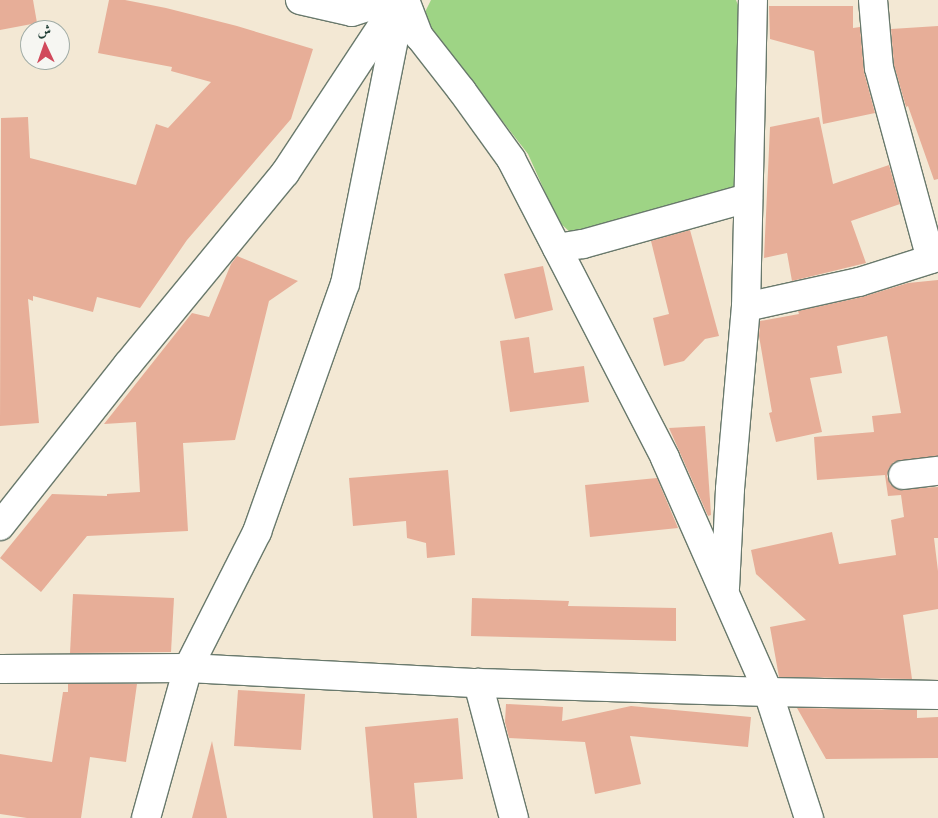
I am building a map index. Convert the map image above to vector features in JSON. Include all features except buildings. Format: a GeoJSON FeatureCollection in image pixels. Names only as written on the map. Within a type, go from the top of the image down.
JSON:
{"type":"FeatureCollection","features":[{"type":"Feature","properties":{"kind":"street"},"geometry":{"type":"LineString","coordinates":[[300,0],[352,12],[388,0]]}},
{"type":"Feature","properties":{"kind":"street"},"geometry":{"type":"LineString","coordinates":[[402,0],[419,36],[512,159],[665,458],[768,692],[809,818]]}},
{"type":"Feature","properties":{"kind":"street"},"geometry":{"type":"LineString","coordinates":[[0,526],[128,364],[285,173],[402,0]]}},
{"type":"Feature","properties":{"kind":"street"},"geometry":{"type":"LineString","coordinates":[[146,818],[188,668],[257,532],[345,284],[402,0]]}},
{"type":"Feature","properties":{"kind":"street"},"geometry":{"type":"LineString","coordinates":[[725,592],[730,490],[746,307],[753,0]]}},
{"type":"Feature","properties":{"kind":"street"},"geometry":{"type":"LineString","coordinates":[[746,307],[859,282],[934,258],[879,68],[873,0]]}},
{"type":"Feature","properties":{"kind":"street"},"geometry":{"type":"LineString","coordinates":[[557,248],[583,244],[748,198]]}},
{"type":"Feature","properties":{"kind":"street"},"geometry":{"type":"LineString","coordinates":[[904,475],[938,471]]}},
{"type":"Feature","properties":{"kind":"street"},"geometry":{"type":"LineString","coordinates":[[0,670],[188,668],[478,683],[938,695]]}},
{"type":"Feature","properties":{"kind":"street"},"geometry":{"type":"LineString","coordinates":[[478,683],[514,818]]}},
{"type":"Feature","properties":{"kind":"green space"},"geometry":{"type":"Polygon","coordinates":[[[431,0],[736,0],[740,10],[734,193],[572,234],[558,221],[528,154],[487,101],[435,43],[426,27],[426,10],[431,0]]]}}]}
